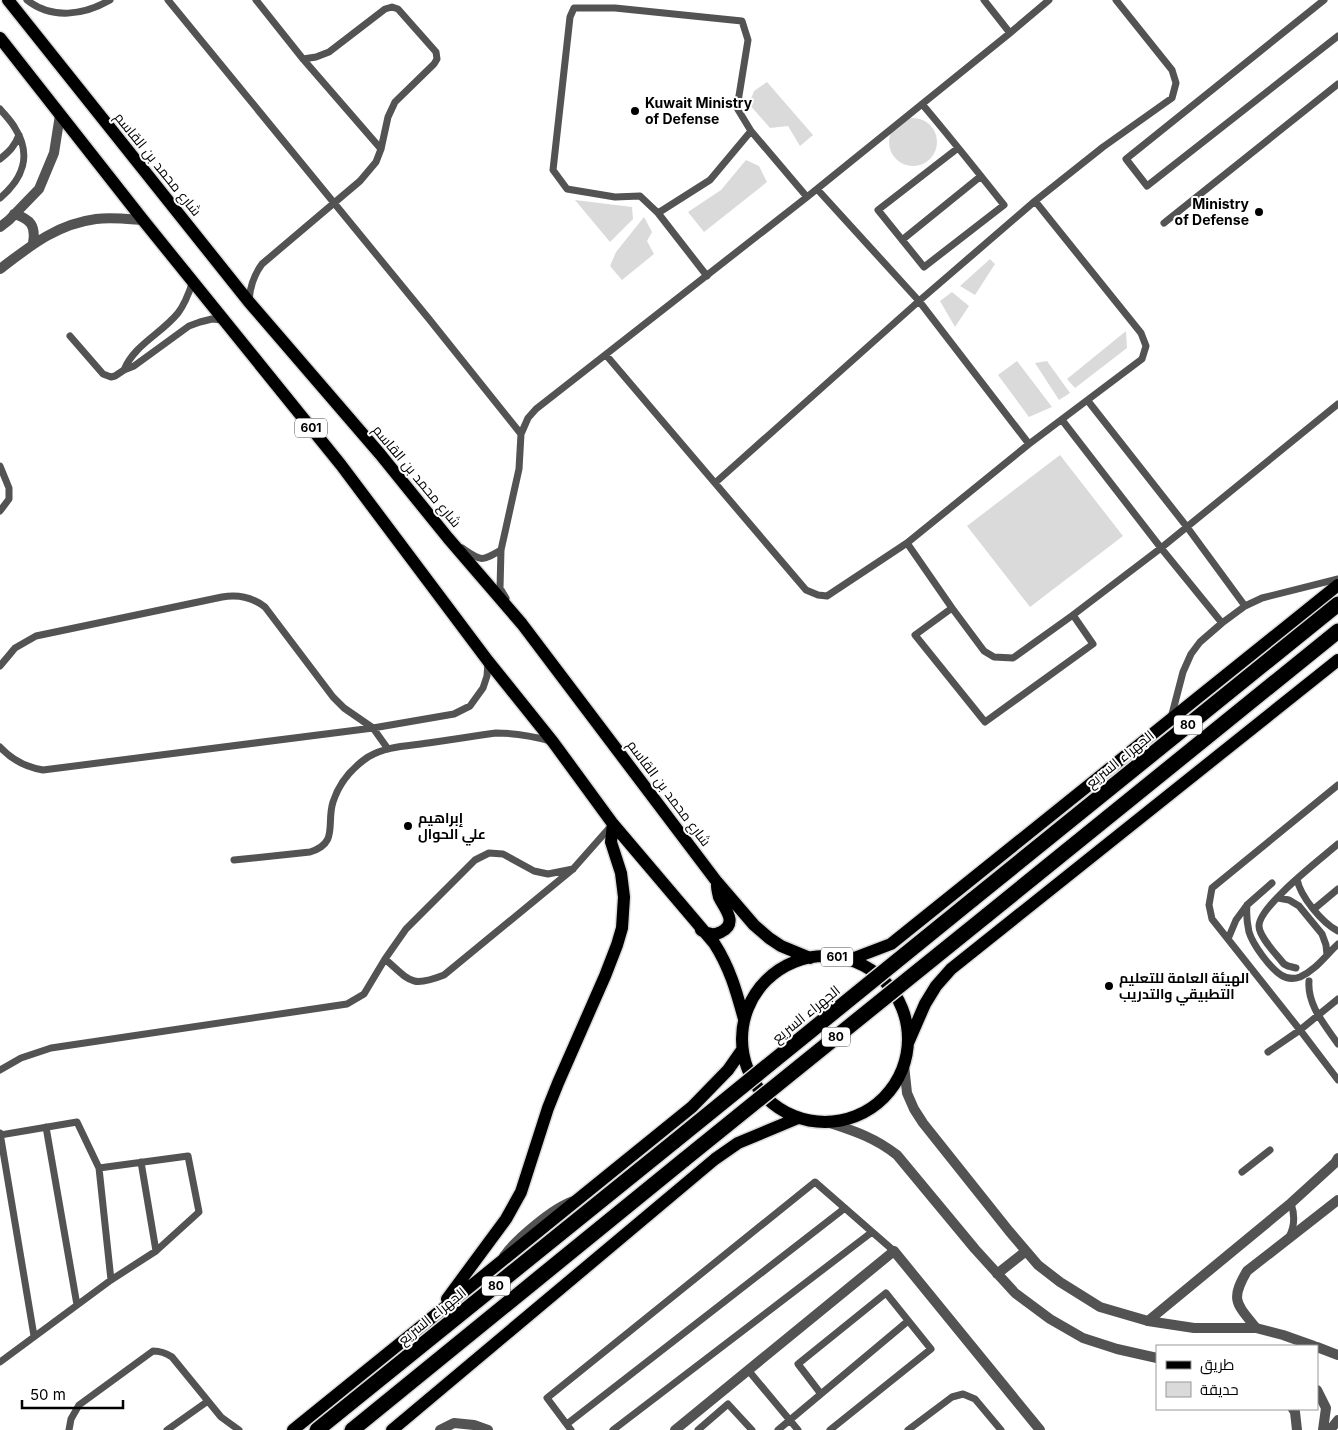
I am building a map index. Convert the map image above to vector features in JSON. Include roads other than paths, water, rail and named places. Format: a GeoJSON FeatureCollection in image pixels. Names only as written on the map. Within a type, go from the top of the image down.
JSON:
{"type":"FeatureCollection","features":[{"type":"Feature","properties":{"kind":"highway","name":"الجهراء السريع"},"geometry":{"type":"LineString","coordinates":[[316,1430],[1338,604]]}},
{"type":"Feature","properties":{"kind":"highway","name":"80"},"geometry":{"type":"LineString","coordinates":[[352,1430],[1338,631]]}},
{"type":"Feature","properties":{"kind":"main road","name":"شارع محمد بن القاسم"},"geometry":{"type":"LineString","coordinates":[[8,0],[249,302],[380,454],[448,538],[513,612],[717,882],[754,925],[769,938],[810,958]]}},
{"type":"Feature","properties":{"kind":"main road","name":"601"},"geometry":{"type":"LineString","coordinates":[[0,38],[143,220],[341,465],[488,661],[553,742],[613,824],[714,943],[733,980],[744,1019]]}},
{"type":"Feature","properties":{"kind":"main road","name":"الجهراء السريع"},"geometry":{"type":"LineString","coordinates":[[849,960],[892,944],[1338,585]]}},
{"type":"Feature","properties":{"kind":"main road"},"geometry":{"type":"LineString","coordinates":[[908,1043],[928,998],[951,969],[1338,660]]}},
{"type":"Feature","properties":{"kind":"main road"},"geometry":{"type":"LineString","coordinates":[[440,1310],[506,1219],[521,1192],[554,1092],[606,976],[617,946],[622,928],[624,897],[621,873],[611,842],[613,824]]}},
{"type":"Feature","properties":{"kind":"main road"},"geometry":{"type":"LineString","coordinates":[[701,930],[710,934],[720,933],[727,927],[729,922],[728,912],[719,896],[717,882]]}},
{"type":"Feature","properties":{"kind":"main road","name":"601"},"geometry":{"type":"LineString","coordinates":[[830,956],[849,960],[877,974],[892,992],[904,1012],[908,1043],[904,1064],[898,1078],[880,1101],[856,1116],[827,1122],[798,1118],[784,1111],[760,1092],[746,1065],[742,1050],[742,1034],[749,1004],[768,978],[795,962],[830,956]]}},
{"type":"Feature","properties":{"kind":"main road","name":"الجهراء السريع"},"geometry":{"type":"LineString","coordinates":[[293,1430],[692,1107],[728,1070],[742,1050]]}},
{"type":"Feature","properties":{"kind":"main road"},"geometry":{"type":"LineString","coordinates":[[392,1430],[715,1159],[738,1143],[798,1118]]}},
{"type":"Feature","properties":{"kind":"street"},"geometry":{"type":"LineString","coordinates":[[0,227],[39,189],[54,153],[60,115]]}},
{"type":"Feature","properties":{"kind":"street"},"geometry":{"type":"LineString","coordinates":[[14,214],[24,217],[32,224],[35,233],[33,244]]}},
{"type":"Feature","properties":{"kind":"street"},"geometry":{"type":"LineString","coordinates":[[0,270],[33,244],[65,226],[97,219],[143,220]]}},
{"type":"Feature","properties":{"kind":"street"},"geometry":{"type":"LineString","coordinates":[[904,1064],[907,1093],[914,1109],[990,1208],[1026,1251],[1038,1265],[1060,1282],[1100,1307],[1148,1320],[1194,1328],[1256,1328],[1310,1345]]}},
{"type":"Feature","properties":{"kind":"street"},"geometry":{"type":"LineString","coordinates":[[827,1122],[867,1136],[897,1155],[974,1250],[1015,1293],[1050,1319],[1083,1338],[1156,1358]]}},
{"type":"Feature","properties":{"kind":"street"},"geometry":{"type":"LineString","coordinates":[[1148,1320],[1291,1202],[1335,1164],[1338,1158]]}},
{"type":"Feature","properties":{"kind":"street"},"geometry":{"type":"LineString","coordinates":[[1256,1328],[1244,1314],[1236,1298],[1238,1286],[1247,1271],[1338,1200]]}},
{"type":"Feature","properties":{"kind":"street"},"geometry":{"type":"LineString","coordinates":[[675,1430],[894,1251],[1040,1430]]}},
{"type":"Feature","properties":{"kind":"street"},"geometry":{"type":"LineString","coordinates":[[997,1274],[1026,1251]]}},
{"type":"Feature","properties":{"kind":"street"},"geometry":{"type":"LineString","coordinates":[[1318,1348],[1338,1355]]}},
{"type":"Feature","properties":{"kind":"street"},"geometry":{"type":"LineString","coordinates":[[1318,1392],[1326,1408],[1323,1430]]}},
{"type":"Feature","properties":{"kind":"street"},"geometry":{"type":"LineString","coordinates":[[1294,1410],[1297,1430]]}},
{"type":"Feature","properties":{"kind":"street"},"geometry":{"type":"LineString","coordinates":[[1330,1430],[1338,1420]]}},
{"type":"Feature","properties":{"kind":"street"},"geometry":{"type":"LineString","coordinates":[[440,1430],[454,1424],[467,1428],[480,1427],[488,1430]]}},
{"type":"Feature","properties":{"kind":"lane"},"geometry":{"type":"LineString","coordinates":[[26,0],[43,9],[56,13],[71,14],[85,12],[110,0]]}},
{"type":"Feature","properties":{"kind":"lane"},"geometry":{"type":"LineString","coordinates":[[168,0],[521,434]]}},
{"type":"Feature","properties":{"kind":"lane"},"geometry":{"type":"LineString","coordinates":[[256,0],[381,149]]}},
{"type":"Feature","properties":{"kind":"lane"},"geometry":{"type":"LineString","coordinates":[[984,0],[1010,32]]}},
{"type":"Feature","properties":{"kind":"lane"},"geometry":{"type":"LineString","coordinates":[[513,612],[500,588],[501,550],[519,470],[521,434],[528,418],[536,409],[817,189],[1049,0]]}},
{"type":"Feature","properties":{"kind":"lane"},"geometry":{"type":"LineString","coordinates":[[715,483],[919,301],[1035,202],[1104,147],[1172,98],[1176,83],[1172,70],[1116,0]]}},
{"type":"Feature","properties":{"kind":"lane"},"geometry":{"type":"LineString","coordinates":[[1324,0],[1126,159],[1147,186],[1338,36]]}},
{"type":"Feature","properties":{"kind":"lane"},"geometry":{"type":"LineString","coordinates":[[249,302],[252,282],[262,264],[335,204],[360,181],[376,162],[388,117],[395,102],[436,62],[437,58],[436,52],[398,9],[392,7],[385,9],[329,52],[316,57],[303,58]]}},
{"type":"Feature","properties":{"kind":"lane"},"geometry":{"type":"LineString","coordinates":[[707,276],[658,213],[640,196],[616,197],[567,189],[553,170],[570,17],[574,8],[616,8],[742,21],[748,40],[737,108],[752,130],[807,197]]}},
{"type":"Feature","properties":{"kind":"lane"},"geometry":{"type":"LineString","coordinates":[[1164,224],[1338,84]]}},
{"type":"Feature","properties":{"kind":"lane"},"geometry":{"type":"LineString","coordinates":[[922,104],[981,176],[1004,205],[924,267],[878,210],[958,148]]}},
{"type":"Feature","properties":{"kind":"lane"},"geometry":{"type":"LineString","coordinates":[[0,109],[19,136],[23,148],[24,162],[21,174],[15,184],[0,198]]}},
{"type":"Feature","properties":{"kind":"lane"},"geometry":{"type":"LineString","coordinates":[[658,213],[710,180],[752,130]]}},
{"type":"Feature","properties":{"kind":"lane"},"geometry":{"type":"LineString","coordinates":[[0,159],[16,144],[19,136]]}},
{"type":"Feature","properties":{"kind":"lane"},"geometry":{"type":"LineString","coordinates":[[902,240],[981,176]]}},
{"type":"Feature","properties":{"kind":"lane"},"geometry":{"type":"LineString","coordinates":[[817,189],[919,301],[1029,444]]}},
{"type":"Feature","properties":{"kind":"lane"},"geometry":{"type":"LineString","coordinates":[[606,355],[806,590],[818,595],[827,596],[907,543],[1029,444],[1142,359],[1146,346],[1141,333],[1035,202]]}},
{"type":"Feature","properties":{"kind":"lane"},"geometry":{"type":"LineString","coordinates":[[124,370],[128,360],[135,351],[178,313],[190,293],[193,281]]}},
{"type":"Feature","properties":{"kind":"lane"},"geometry":{"type":"LineString","coordinates":[[70,336],[106,376],[114,376],[138,363],[189,326],[212,319],[224,320]]}},
{"type":"Feature","properties":{"kind":"lane"},"geometry":{"type":"LineString","coordinates":[[1088,401],[1187,527],[1245,606]]}},
{"type":"Feature","properties":{"kind":"lane"},"geometry":{"type":"LineString","coordinates":[[907,543],[984,651],[994,657],[1013,658],[1161,548],[1338,404]]}},
{"type":"Feature","properties":{"kind":"lane"},"geometry":{"type":"LineString","coordinates":[[1062,420],[1222,623]]}},
{"type":"Feature","properties":{"kind":"lane"},"geometry":{"type":"LineString","coordinates":[[0,466],[9,488],[9,499],[0,511]]}},
{"type":"Feature","properties":{"kind":"lane"},"geometry":{"type":"LineString","coordinates":[[448,538],[477,559],[487,558],[501,550]]}},
{"type":"Feature","properties":{"kind":"lane"},"geometry":{"type":"LineString","coordinates":[[1170,720],[1183,672],[1189,658],[1200,642],[1222,623],[1245,606],[1262,598],[1338,579]]}},
{"type":"Feature","properties":{"kind":"lane"},"geometry":{"type":"LineString","coordinates":[[0,666],[16,648],[36,636],[222,597],[241,596],[258,602],[265,607],[333,697],[344,708],[373,728],[388,748]]}},
{"type":"Feature","properties":{"kind":"lane"},"geometry":{"type":"LineString","coordinates":[[952,608],[916,635],[985,722],[1093,644],[1073,615]]}},
{"type":"Feature","properties":{"kind":"lane"},"geometry":{"type":"LineString","coordinates":[[0,747],[15,761],[43,770],[373,728],[454,714],[470,706],[483,688],[487,676],[488,661]]}},
{"type":"Feature","properties":{"kind":"lane"},"geometry":{"type":"LineString","coordinates":[[234,860],[310,852],[319,849],[328,841],[330,836],[331,813],[339,786],[352,770],[369,757],[388,748],[496,733],[527,735],[553,742]]}},
{"type":"Feature","properties":{"kind":"lane"},"geometry":{"type":"LineString","coordinates":[[1338,785],[1212,888],[1209,905],[1212,919],[1338,1080]]}},
{"type":"Feature","properties":{"kind":"lane"},"geometry":{"type":"LineString","coordinates":[[385,959],[411,981],[427,982],[444,975],[573,869],[613,824]]}},
{"type":"Feature","properties":{"kind":"lane"},"geometry":{"type":"LineString","coordinates":[[1296,968],[1284,964],[1262,936],[1259,928],[1260,918],[1297,879],[1338,844]]}},
{"type":"Feature","properties":{"kind":"lane"},"geometry":{"type":"LineString","coordinates":[[0,1070],[21,1058],[51,1048],[347,1004],[364,994],[406,929],[475,860],[489,853],[503,854],[534,871],[548,874],[573,869]]}},
{"type":"Feature","properties":{"kind":"lane"},"geometry":{"type":"LineString","coordinates":[[1297,879],[1302,893],[1314,909],[1326,923],[1338,931]]}},
{"type":"Feature","properties":{"kind":"lane"},"geometry":{"type":"LineString","coordinates":[[1228,939],[1236,920],[1247,905],[1272,883]]}},
{"type":"Feature","properties":{"kind":"lane"},"geometry":{"type":"LineString","coordinates":[[1314,909],[1338,889]]}},
{"type":"Feature","properties":{"kind":"lane"},"geometry":{"type":"LineString","coordinates":[[1278,898],[1289,900],[1298,906],[1322,934],[1326,944],[1327,955]]}},
{"type":"Feature","properties":{"kind":"lane"},"geometry":{"type":"LineString","coordinates":[[1247,905],[1247,924],[1253,942],[1280,975],[1286,978],[1299,977],[1317,965],[1338,944]]}},
{"type":"Feature","properties":{"kind":"lane"},"geometry":{"type":"LineString","coordinates":[[1308,981],[1310,998],[1338,1044]]}},
{"type":"Feature","properties":{"kind":"lane"},"geometry":{"type":"LineString","coordinates":[[1268,1052],[1300,1030],[1338,998]]}},
{"type":"Feature","properties":{"kind":"lane"},"geometry":{"type":"LineString","coordinates":[[34,1336],[0,1134],[77,1122],[98,1168],[111,1280]]}},
{"type":"Feature","properties":{"kind":"lane"},"geometry":{"type":"LineString","coordinates":[[46,1127],[77,1305]]}},
{"type":"Feature","properties":{"kind":"lane"},"geometry":{"type":"LineString","coordinates":[[1242,1172],[1270,1150]]}},
{"type":"Feature","properties":{"kind":"lane"},"geometry":{"type":"LineString","coordinates":[[0,1362],[111,1280],[156,1251],[199,1212],[188,1156],[98,1168]]}},
{"type":"Feature","properties":{"kind":"lane"},"geometry":{"type":"LineString","coordinates":[[142,1162],[156,1251]]}},
{"type":"Feature","properties":{"kind":"lane"},"geometry":{"type":"LineString","coordinates":[[845,1208],[569,1427],[547,1398],[815,1182],[845,1208],[872,1232],[894,1251]]}},
{"type":"Feature","properties":{"kind":"lane"},"geometry":{"type":"LineString","coordinates":[[1287,1240],[1294,1226],[1294,1210],[1291,1202]]}},
{"type":"Feature","properties":{"kind":"lane"},"geometry":{"type":"LineString","coordinates":[[613,1430],[872,1232]]}},
{"type":"Feature","properties":{"kind":"lane"},"geometry":{"type":"LineString","coordinates":[[821,1394],[798,1364],[886,1294],[932,1350],[830,1430]]}},
{"type":"Feature","properties":{"kind":"lane"},"geometry":{"type":"LineString","coordinates":[[778,1430],[908,1321]]}},
{"type":"Feature","properties":{"kind":"lane"},"geometry":{"type":"LineString","coordinates":[[69,1430],[71,1419],[79,1405],[153,1351],[162,1352],[172,1357],[221,1417],[239,1430]]}},
{"type":"Feature","properties":{"kind":"lane"},"geometry":{"type":"LineString","coordinates":[[748,1370],[798,1430]]}},
{"type":"Feature","properties":{"kind":"lane"},"geometry":{"type":"LineString","coordinates":[[908,1430],[952,1397],[963,1394],[975,1399],[1001,1430]]}},
{"type":"Feature","properties":{"kind":"lane"},"geometry":{"type":"LineString","coordinates":[[167,1430],[208,1401]]}},
{"type":"Feature","properties":{"kind":"lane"},"geometry":{"type":"LineString","coordinates":[[698,1430],[728,1404],[752,1430]]}},
{"type":"Feature","properties":{"kind":"place","name":"Kuwait Ministry of Defense"},"geometry":{"type":"Point","coordinates":[635,111]}},
{"type":"Feature","properties":{"kind":"place","name":"Ministry of Defense"},"geometry":{"type":"Point","coordinates":[1259,212]}},
{"type":"Feature","properties":{"kind":"place","name":"إبراهيم علي الحوال"},"geometry":{"type":"Point","coordinates":[408,826]}},
{"type":"Feature","properties":{"kind":"place","name":"الهيئة العامة للتعليم التطبيقي والتدريب"},"geometry":{"type":"Point","coordinates":[1109,986]}}]}
